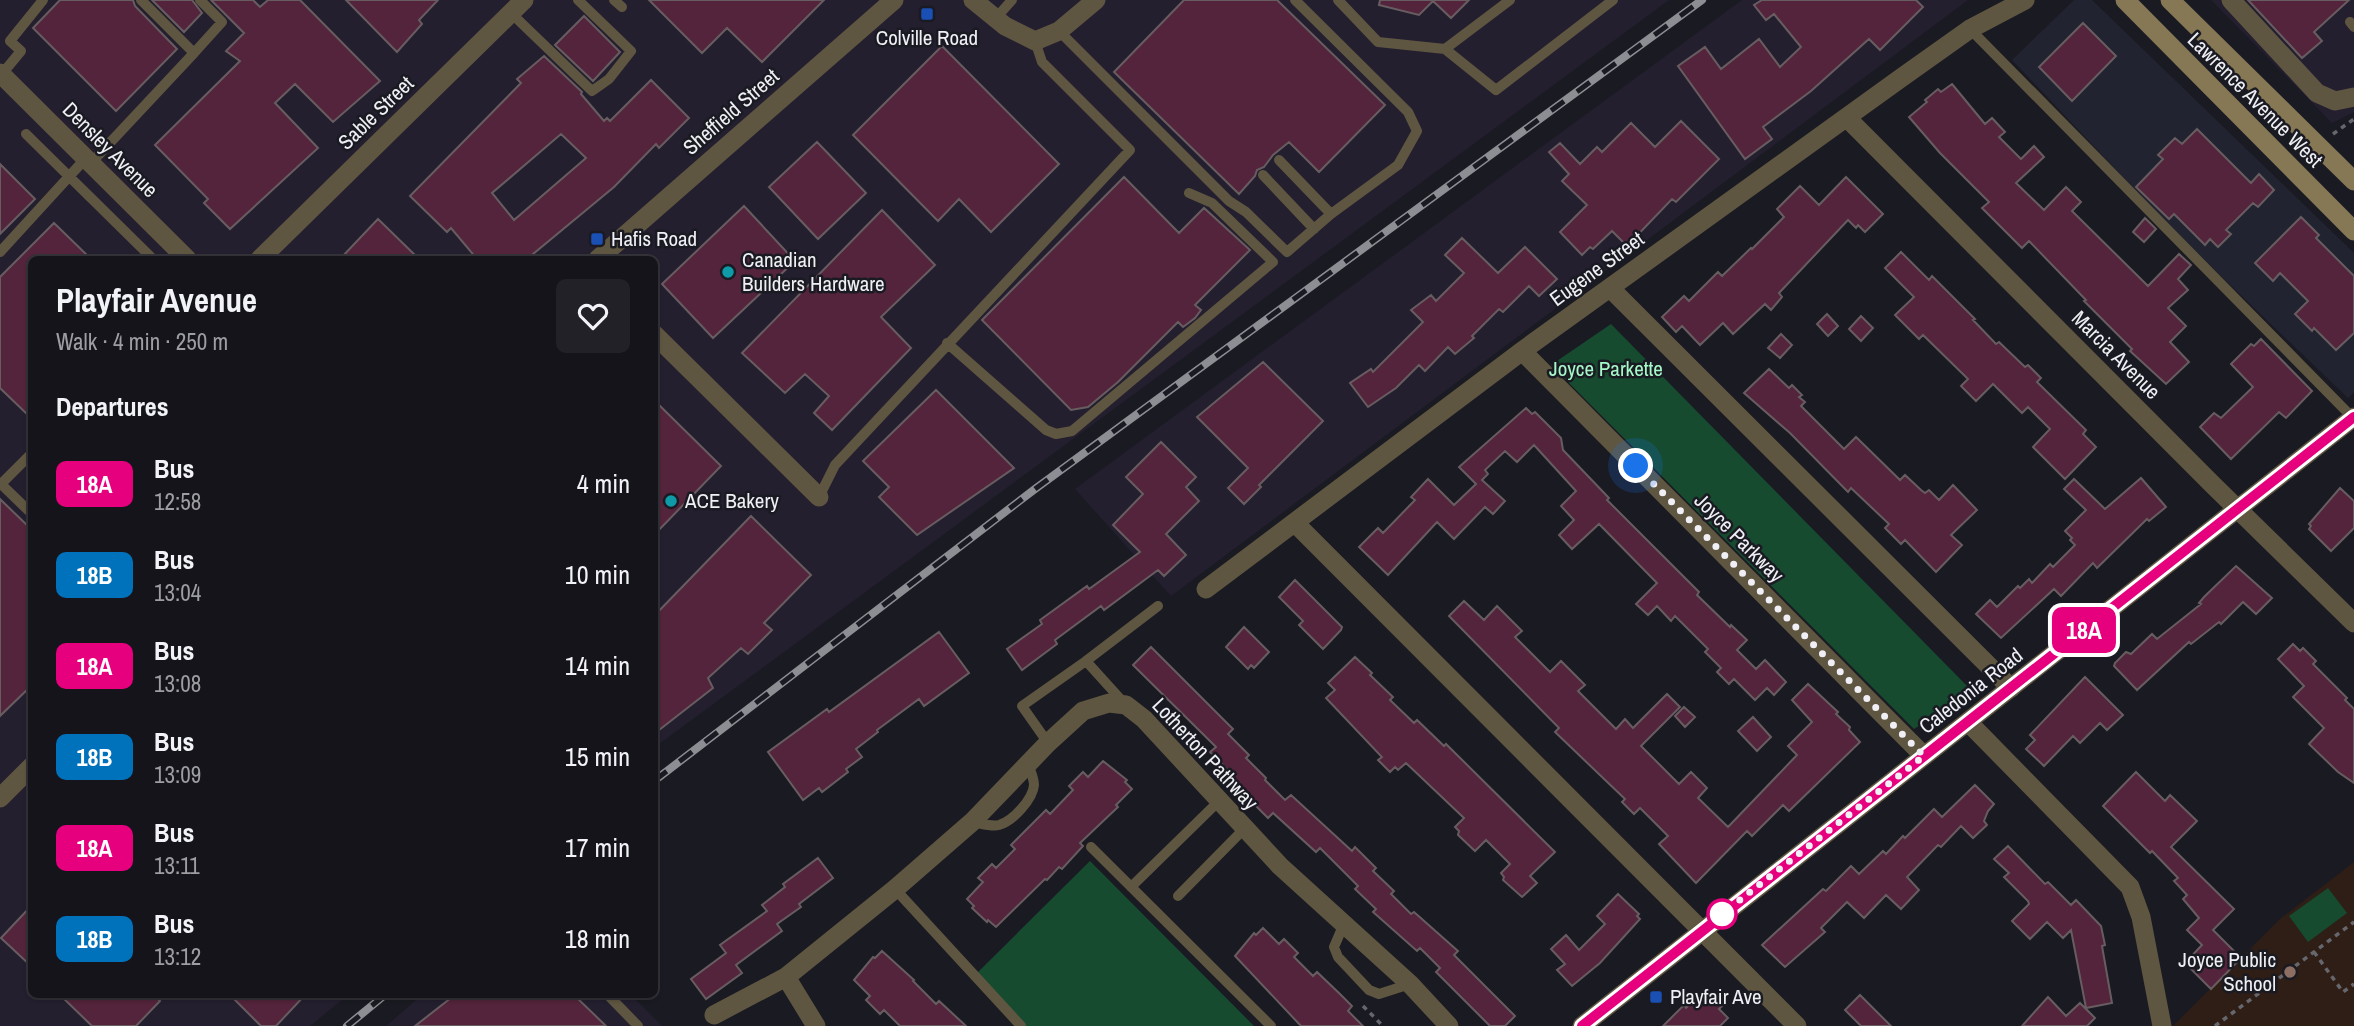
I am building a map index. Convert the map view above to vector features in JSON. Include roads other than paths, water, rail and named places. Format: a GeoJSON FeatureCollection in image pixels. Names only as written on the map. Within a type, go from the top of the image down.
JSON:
{"type":"FeatureCollection","features":[{"type":"Feature","properties":{"kind":"main road","name":"Lawrence Avenue West"},"geometry":{"type":"LineString","coordinates":[[2125,0],[2354,231]]}},
{"type":"Feature","properties":{"kind":"main road","name":"Lawrence Avenue West"},"geometry":{"type":"LineString","coordinates":[[2170,0],[2354,181]]}},
{"type":"Feature","properties":{"kind":"street","name":"Sheffield Street"},"geometry":{"type":"LineString","coordinates":[[601,256],[894,0]]}},
{"type":"Feature","properties":{"kind":"street"},"geometry":{"type":"LineString","coordinates":[[973,0],[1005,26],[1035,41],[1059,31],[1096,0]]}},
{"type":"Feature","properties":{"kind":"street","name":"Eugene Street"},"geometry":{"type":"LineString","coordinates":[[1206,589],[1522,351],[1970,29],[2025,0]]}},
{"type":"Feature","properties":{"kind":"street"},"geometry":{"type":"LineString","coordinates":[[2231,0],[2317,93],[2335,101],[2354,97]]}},
{"type":"Feature","properties":{"kind":"street","name":"Sable Street"},"geometry":{"type":"LineString","coordinates":[[263,256],[518,6]]}},
{"type":"Feature","properties":{"kind":"street","name":"Densley Avenue"},"geometry":{"type":"LineString","coordinates":[[1,74],[184,256]]}},
{"type":"Feature","properties":{"kind":"street","name":"Marcia Avenue"},"geometry":{"type":"LineString","coordinates":[[1847,118],[2354,623]]}},
{"type":"Feature","properties":{"kind":"street"},"geometry":{"type":"LineString","coordinates":[[1610,288],[2011,688]]}},
{"type":"Feature","properties":{"kind":"street"},"geometry":{"type":"LineString","coordinates":[[658,338],[819,497]]}},
{"type":"Feature","properties":{"kind":"street","name":"Joyce Parkway"},"geometry":{"type":"LineString","coordinates":[[1522,351],[1924,756]]}},
{"type":"Feature","properties":{"kind":"street","name":"Caledonia Road"},"geometry":{"type":"LineString","coordinates":[[1582,1026],[2354,417]]}},
{"type":"Feature","properties":{"kind":"street"},"geometry":{"type":"LineString","coordinates":[[1295,523],[1797,1026]]}},
{"type":"Feature","properties":{"kind":"street","name":"Lotherton Pathway"},"geometry":{"type":"LineString","coordinates":[[714,1014],[786,977],[895,889],[972,822],[1048,743],[1083,711],[1109,703],[1126,705],[1144,719],[1280,866],[1410,985],[1449,1026]]}},
{"type":"Feature","properties":{"kind":"street"},"geometry":{"type":"LineString","coordinates":[[1968,722],[2130,887],[2141,917],[2157,1023]]}},
{"type":"Feature","properties":{"kind":"street"},"geometry":{"type":"LineString","coordinates":[[0,798],[28,770]]}},
{"type":"Feature","properties":{"kind":"street"},"geometry":{"type":"LineString","coordinates":[[786,977],[816,1026]]}},
{"type":"Feature","properties":{"kind":"lane"},"geometry":{"type":"LineString","coordinates":[[1,74],[21,51],[10,41],[43,0]]}},
{"type":"Feature","properties":{"kind":"lane"},"geometry":{"type":"LineString","coordinates":[[141,0],[194,53]]}},
{"type":"Feature","properties":{"kind":"lane"},"geometry":{"type":"LineString","coordinates":[[0,252],[69,177],[222,22],[200,0]]}},
{"type":"Feature","properties":{"kind":"lane"},"geometry":{"type":"LineString","coordinates":[[518,6],[592,91],[609,79],[631,51],[578,0]]}},
{"type":"Feature","properties":{"kind":"lane"},"geometry":{"type":"LineString","coordinates":[[996,18],[1012,0]]}},
{"type":"Feature","properties":{"kind":"lane"},"geometry":{"type":"LineString","coordinates":[[1059,31],[1229,201],[1245,212],[1287,252],[1331,214],[1398,165],[1417,131],[1408,112],[1295,0]]}},
{"type":"Feature","properties":{"kind":"lane"},"geometry":{"type":"LineString","coordinates":[[1338,0],[1378,41],[1445,49],[1496,90],[1613,0]]}},
{"type":"Feature","properties":{"kind":"lane"},"geometry":{"type":"LineString","coordinates":[[1445,49],[1510,0]]}},
{"type":"Feature","properties":{"kind":"lane"},"geometry":{"type":"LineString","coordinates":[[1970,29],[2354,417]]}},
{"type":"Feature","properties":{"kind":"lane"},"geometry":{"type":"LineString","coordinates":[[819,497],[835,465],[1130,150],[1042,62],[1035,41]]}},
{"type":"Feature","properties":{"kind":"lane"},"geometry":{"type":"LineString","coordinates":[[26,134],[150,256]]}},
{"type":"Feature","properties":{"kind":"lane"},"geometry":{"type":"LineString","coordinates":[[1279,160],[1331,214]]}},
{"type":"Feature","properties":{"kind":"lane"},"geometry":{"type":"LineString","coordinates":[[1263,176],[1314,229]]}},
{"type":"Feature","properties":{"kind":"lane"},"geometry":{"type":"LineString","coordinates":[[947,343],[1046,430],[1056,434],[1072,431],[1273,262],[1212,203],[1189,193]]}},
{"type":"Feature","properties":{"kind":"lane"},"geometry":{"type":"LineString","coordinates":[[28,457],[1,484],[28,510]]}},
{"type":"Feature","properties":{"kind":"lane"},"geometry":{"type":"LineString","coordinates":[[1048,743],[1022,706],[1086,662],[1158,606]]}},
{"type":"Feature","properties":{"kind":"lane"},"geometry":{"type":"LineString","coordinates":[[1086,662],[1126,705]]}},
{"type":"Feature","properties":{"kind":"lane"},"geometry":{"type":"LineString","coordinates":[[1131,887],[1219,801]]}},
{"type":"Feature","properties":{"kind":"lane"},"geometry":{"type":"LineString","coordinates":[[1178,896],[1244,829]]}},
{"type":"Feature","properties":{"kind":"lane"},"geometry":{"type":"LineString","coordinates":[[1091,847],[1271,1026]]}},
{"type":"Feature","properties":{"kind":"lane"},"geometry":{"type":"LineString","coordinates":[[895,889],[1021,1026]]}},
{"type":"Feature","properties":{"kind":"lane"},"geometry":{"type":"LineString","coordinates":[[1343,926],[1335,947],[1338,957],[1369,990],[1380,994],[1410,985]]}},
{"type":"Feature","properties":{"kind":"lane"},"geometry":{"type":"LineString","coordinates":[[611,998],[638,1026]]}},
{"type":"Feature","properties":{"kind":"railway"},"geometry":{"type":"LineString","coordinates":[[658,778],[1035,489],[1702,0]]}},
{"type":"Feature","properties":{"kind":"railway"},"geometry":{"type":"LineString","coordinates":[[347,1026],[381,998]]}},
{"type":"Feature","properties":{"kind":"place","name":"Colville Road"},"geometry":{"type":"Point","coordinates":[927,14]}},
{"type":"Feature","properties":{"kind":"place","name":"Hafis Road"},"geometry":{"type":"Point","coordinates":[597,239]}},
{"type":"Feature","properties":{"kind":"place","name":"Canadian Builders Hardware"},"geometry":{"type":"Point","coordinates":[728,272]}},
{"type":"Feature","properties":{"kind":"place","name":"ACE Bakery"},"geometry":{"type":"Point","coordinates":[671,501]}},
{"type":"Feature","properties":{"kind":"place","name":"Joyce Public School"},"geometry":{"type":"Point","coordinates":[2290,972]}},
{"type":"Feature","properties":{"kind":"place","name":"Playfair Ave"},"geometry":{"type":"Point","coordinates":[1656,997]}},
{"type":"Feature","properties":{"kind":"park label","name":"Joyce Parkette"},"geometry":{"type":"Point","coordinates":[1606,369]}}]}
